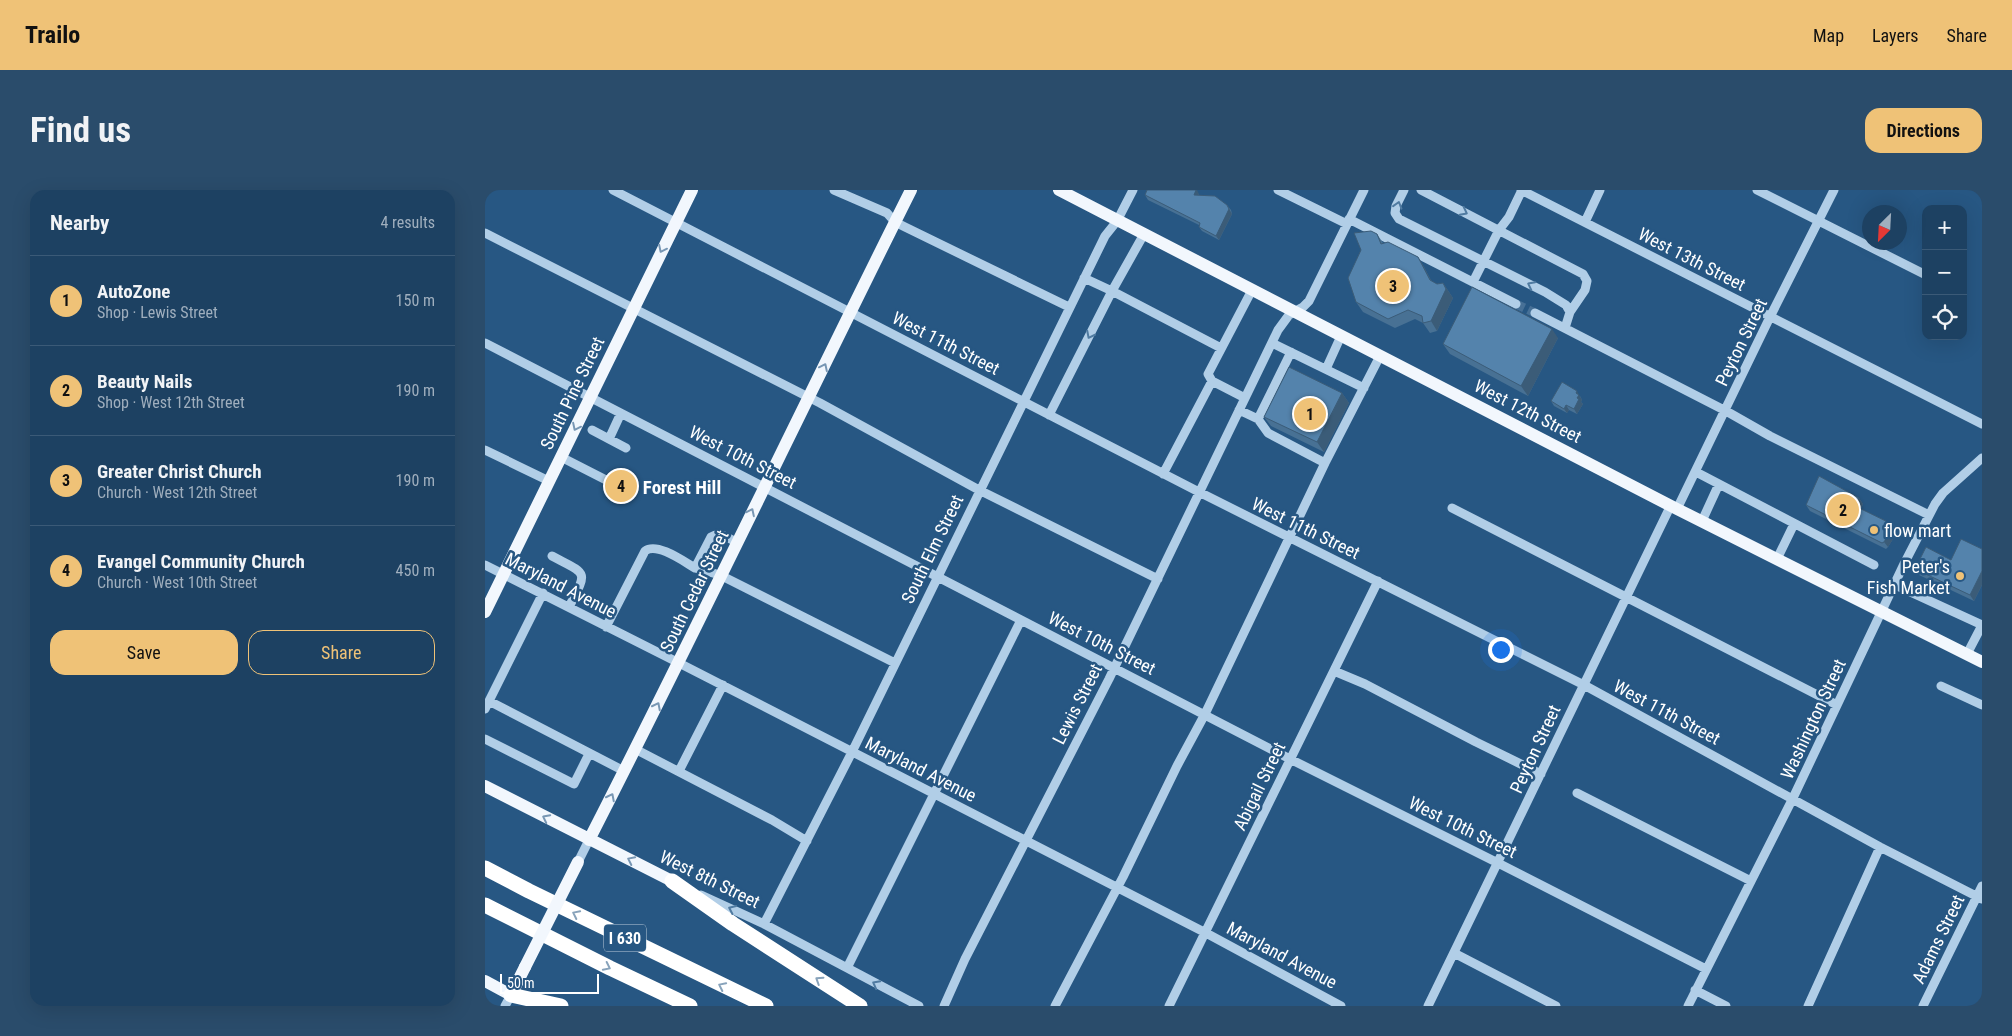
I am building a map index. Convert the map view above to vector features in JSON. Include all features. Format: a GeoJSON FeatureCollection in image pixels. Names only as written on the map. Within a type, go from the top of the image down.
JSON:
{"type":"FeatureCollection","features":[{"type":"Feature","properties":{"kind":"highway","name":"I 630"},"geometry":{"type":"LineString","coordinates":[[485,868],[529,892],[766,1006]]}},
{"type":"Feature","properties":{"kind":"highway"},"geometry":{"type":"LineString","coordinates":[[672,881],[733,924],[860,1006]]}},
{"type":"Feature","properties":{"kind":"highway","name":"I 630"},"geometry":{"type":"LineString","coordinates":[[485,905],[690,1006]]}},
{"type":"Feature","properties":{"kind":"highway"},"geometry":{"type":"LineString","coordinates":[[508,1000],[561,1006]]}},
{"type":"Feature","properties":{"kind":"main road","name":"South Pine Street"},"geometry":{"type":"LineString","coordinates":[[485,612],[692,190]]}},
{"type":"Feature","properties":{"kind":"main road","name":"South Cedar Street"},"geometry":{"type":"LineString","coordinates":[[589,840],[679,663],[736,542],[911,190]]}},
{"type":"Feature","properties":{"kind":"main road","name":"West 12th Street"},"geometry":{"type":"LineString","coordinates":[[1059,190],[1674,507],[1982,662]]}},
{"type":"Feature","properties":{"kind":"main road","name":"West 8th Street"},"geometry":{"type":"LineString","coordinates":[[485,786],[672,881]]}},
{"type":"Feature","properties":{"kind":"main road","name":"South Cedar Street"},"geometry":{"type":"LineString","coordinates":[[508,1000],[578,862]]}},
{"type":"Feature","properties":{"kind":"main road"},"geometry":{"type":"LineString","coordinates":[[485,981],[508,1000]]}},
{"type":"Feature","properties":{"kind":"street","name":"West 11th Street"},"geometry":{"type":"LineString","coordinates":[[613,190],[1288,538],[1378,581],[1584,685],[1880,847],[1979,898]]}},
{"type":"Feature","properties":{"kind":"street"},"geometry":{"type":"LineString","coordinates":[[834,190],[847,192],[887,213],[895,222],[1069,308]]}},
{"type":"Feature","properties":{"kind":"street","name":"South Elm Street"},"geometry":{"type":"LineString","coordinates":[[764,924],[852,752],[1105,236],[1117,221],[1133,190]]}},
{"type":"Feature","properties":{"kind":"street"},"geometry":{"type":"LineString","coordinates":[[1278,190],[1348,221],[1516,304]]}},
{"type":"Feature","properties":{"kind":"street","name":"Lewis Street"},"geometry":{"type":"LineString","coordinates":[[944,1006],[965,959],[1114,668],[1272,343],[1289,315],[1309,301],[1364,190]]}},
{"type":"Feature","properties":{"kind":"street"},"geometry":{"type":"LineString","coordinates":[[1404,190],[1396,206],[1395,213],[1399,219],[1545,292],[1566,305],[1570,312]]}},
{"type":"Feature","properties":{"kind":"street"},"geometry":{"type":"LineString","coordinates":[[1421,190],[1583,274],[1587,281],[1585,290],[1570,312],[1565,328]]}},
{"type":"Feature","properties":{"kind":"street"},"geometry":{"type":"LineString","coordinates":[[1473,282],[1522,190]]}},
{"type":"Feature","properties":{"kind":"street","name":"West 13th Street"},"geometry":{"type":"LineString","coordinates":[[1522,190],[1982,424]]}},
{"type":"Feature","properties":{"kind":"street"},"geometry":{"type":"LineString","coordinates":[[1585,222],[1600,190]]}},
{"type":"Feature","properties":{"kind":"street"},"geometry":{"type":"LineString","coordinates":[[1757,190],[1922,273]]}},
{"type":"Feature","properties":{"kind":"street","name":"Peyton Street"},"geometry":{"type":"LineString","coordinates":[[1428,1006],[1626,596],[1695,472],[1834,190]]}},
{"type":"Feature","properties":{"kind":"street"},"geometry":{"type":"LineString","coordinates":[[485,233],[809,398],[979,490],[1158,579]]}},
{"type":"Feature","properties":{"kind":"street"},"geometry":{"type":"LineString","coordinates":[[1049,415],[1112,291],[1144,234]]}},
{"type":"Feature","properties":{"kind":"street"},"geometry":{"type":"LineString","coordinates":[[1084,278],[1221,348]]}},
{"type":"Feature","properties":{"kind":"street"},"geometry":{"type":"LineString","coordinates":[[1245,398],[1212,381],[1208,374],[1252,290]]}},
{"type":"Feature","properties":{"kind":"street"},"geometry":{"type":"LineString","coordinates":[[1535,312],[1726,411],[1770,436],[1929,515]]}},
{"type":"Feature","properties":{"kind":"street"},"geometry":{"type":"LineString","coordinates":[[1325,369],[1341,336]]}},
{"type":"Feature","properties":{"kind":"street","name":"West 10th Street"},"geometry":{"type":"LineString","coordinates":[[485,343],[1290,759],[1498,862],[1706,969]]}},
{"type":"Feature","properties":{"kind":"street"},"geometry":{"type":"LineString","coordinates":[[1272,343],[1363,388]]}},
{"type":"Feature","properties":{"kind":"street"},"geometry":{"type":"LineString","coordinates":[[1257,419],[1291,352]]}},
{"type":"Feature","properties":{"kind":"street"},"geometry":{"type":"LineString","coordinates":[[1055,1006],[1117,889],[1177,766],[1205,714],[1325,462],[1380,356]]}},
{"type":"Feature","properties":{"kind":"street"},"geometry":{"type":"LineString","coordinates":[[1163,474],[1212,381]]}},
{"type":"Feature","properties":{"kind":"street"},"geometry":{"type":"LineString","coordinates":[[1239,410],[1257,419],[1268,434],[1325,462]]}},
{"type":"Feature","properties":{"kind":"street"},"geometry":{"type":"LineString","coordinates":[[609,439],[621,413]]}},
{"type":"Feature","properties":{"kind":"street"},"geometry":{"type":"LineString","coordinates":[[592,430],[626,448]]}},
{"type":"Feature","properties":{"kind":"street"},"geometry":{"type":"LineString","coordinates":[[485,450],[549,481]]}},
{"type":"Feature","properties":{"kind":"street"},"geometry":{"type":"LineString","coordinates":[[561,457],[608,481]]}},
{"type":"Feature","properties":{"kind":"street","name":"Washington Street"},"geometry":{"type":"LineString","coordinates":[[1688,1006],[1793,798],[1929,515],[1943,493],[1982,458]]}},
{"type":"Feature","properties":{"kind":"street"},"geometry":{"type":"LineString","coordinates":[[1695,472],[1874,565]]}},
{"type":"Feature","properties":{"kind":"street"},"geometry":{"type":"LineString","coordinates":[[1702,521],[1719,484]]}},
{"type":"Feature","properties":{"kind":"street"},"geometry":{"type":"LineString","coordinates":[[1452,508],[1837,705]]}},
{"type":"Feature","properties":{"kind":"street"},"geometry":{"type":"LineString","coordinates":[[1777,559],[1794,524]]}},
{"type":"Feature","properties":{"kind":"street"},"geometry":{"type":"LineString","coordinates":[[695,568],[711,537],[715,534],[720,534],[736,542]]}},
{"type":"Feature","properties":{"kind":"street"},"geometry":{"type":"LineString","coordinates":[[606,626],[645,551],[650,548],[657,548],[695,568],[721,576],[895,663]]}},
{"type":"Feature","properties":{"kind":"street"},"geometry":{"type":"LineString","coordinates":[[552,556],[579,570],[582,575],[581,583],[569,607]]}},
{"type":"Feature","properties":{"kind":"street","name":"Maryland Avenue"},"geometry":{"type":"LineString","coordinates":[[485,565],[1205,933],[1341,1006]]}},
{"type":"Feature","properties":{"kind":"street","name":"Abigail Street"},"geometry":{"type":"LineString","coordinates":[[1169,1006],[1378,581]]}},
{"type":"Feature","properties":{"kind":"street"},"geometry":{"type":"LineString","coordinates":[[1895,585],[1981,628],[1967,654]]}},
{"type":"Feature","properties":{"kind":"street"},"geometry":{"type":"LineString","coordinates":[[543,593],[487,705],[624,772]]}},
{"type":"Feature","properties":{"kind":"street"},"geometry":{"type":"LineString","coordinates":[[847,968],[1021,620]]}},
{"type":"Feature","properties":{"kind":"street"},"geometry":{"type":"LineString","coordinates":[[1334,671],[1365,684],[1541,774]]}},
{"type":"Feature","properties":{"kind":"street"},"geometry":{"type":"LineString","coordinates":[[679,771],[723,685]]}},
{"type":"Feature","properties":{"kind":"street"},"geometry":{"type":"LineString","coordinates":[[1941,686],[1982,706]]}},
{"type":"Feature","properties":{"kind":"street"},"geometry":{"type":"LineString","coordinates":[[485,739],[574,784],[589,754]]}},
{"type":"Feature","properties":{"kind":"street"},"geometry":{"type":"LineString","coordinates":[[635,749],[772,820],[807,841]]}},
{"type":"Feature","properties":{"kind":"street"},"geometry":{"type":"LineString","coordinates":[[1577,793],[1751,881]]}},
{"type":"Feature","properties":{"kind":"street","name":"South Cedar Street"},"geometry":{"type":"LineString","coordinates":[[578,862],[589,840]]}},
{"type":"Feature","properties":{"kind":"street"},"geometry":{"type":"LineString","coordinates":[[1808,1006],[1880,847]]}},
{"type":"Feature","properties":{"kind":"street","name":"West 8th Street"},"geometry":{"type":"LineString","coordinates":[[672,881],[764,924],[919,1006]]}},
{"type":"Feature","properties":{"kind":"street","name":"Adams Street"},"geometry":{"type":"LineString","coordinates":[[1923,1006],[1979,898],[1982,886]]}},
{"type":"Feature","properties":{"kind":"street"},"geometry":{"type":"LineString","coordinates":[[1454,953],[1556,1006]]}},
{"type":"Feature","properties":{"kind":"street"},"geometry":{"type":"LineString","coordinates":[[1695,990],[1726,1006]]}},
{"type":"Feature","properties":{"kind":"building"},"geometry":{"type":"Polygon","coordinates":[[[1147,190],[1196,190],[1194,195],[1215,196],[1227,205],[1229,209],[1216,236],[1199,227],[1200,223],[1145,195],[1147,190]]]}},
{"type":"Feature","properties":{"kind":"building"},"geometry":{"type":"Polygon","coordinates":[[[1371,231],[1377,234],[1381,244],[1388,242],[1418,257],[1430,280],[1437,284],[1443,283],[1446,289],[1431,321],[1423,323],[1422,316],[1408,310],[1388,319],[1356,302],[1348,278],[1361,250],[1354,233],[1371,231]]]}},
{"type":"Feature","properties":{"kind":"building"},"geometry":{"type":"Polygon","coordinates":[[[1472,287],[1552,329],[1521,386],[1443,344],[1472,287]]]}},
{"type":"Feature","properties":{"kind":"building"},"geometry":{"type":"Polygon","coordinates":[[[1289,367],[1342,393],[1317,442],[1264,417],[1289,367]]]}},
{"type":"Feature","properties":{"kind":"building"},"geometry":{"type":"Polygon","coordinates":[[[1562,382],[1577,391],[1576,393],[1579,395],[1574,409],[1566,405],[1564,409],[1551,401],[1562,382]]]}},
{"type":"Feature","properties":{"kind":"building"},"geometry":{"type":"Polygon","coordinates":[[[1819,476],[1859,498],[1855,506],[1894,525],[1884,542],[1882,543],[1806,505],[1819,476]]]}},
{"type":"Feature","properties":{"kind":"building"},"geometry":{"type":"Polygon","coordinates":[[[1961,539],[1982,549],[1982,571],[1970,595],[1915,569],[1926,547],[1951,560],[1961,539]]]}},
{"type":"Feature","properties":{"kind":"tunnel"},"geometry":{"type":"LineString","coordinates":[[1516,304],[1535,313]]}},
{"type":"Feature","properties":{"kind":"place","name":"Greater Christ Church"},"geometry":{"type":"Point","coordinates":[1393,286]}},
{"type":"Feature","properties":{"kind":"place","name":"AutoZone"},"geometry":{"type":"Point","coordinates":[1310,414]}},
{"type":"Feature","properties":{"kind":"place","name":"Evangel Community Church"},"geometry":{"type":"Point","coordinates":[621,486]}},
{"type":"Feature","properties":{"kind":"place","name":"Beauty Nails"},"geometry":{"type":"Point","coordinates":[1843,510]}},
{"type":"Feature","properties":{"kind":"place","name":"flow mart"},"geometry":{"type":"Point","coordinates":[1874,530]}},
{"type":"Feature","properties":{"kind":"place","name":"Peter's Fish Market"},"geometry":{"type":"Point","coordinates":[1960,576]}},
{"type":"Feature","properties":{"kind":"district","name":"Forest Hill"},"geometry":{"type":"Point","coordinates":[682,487]}}]}
